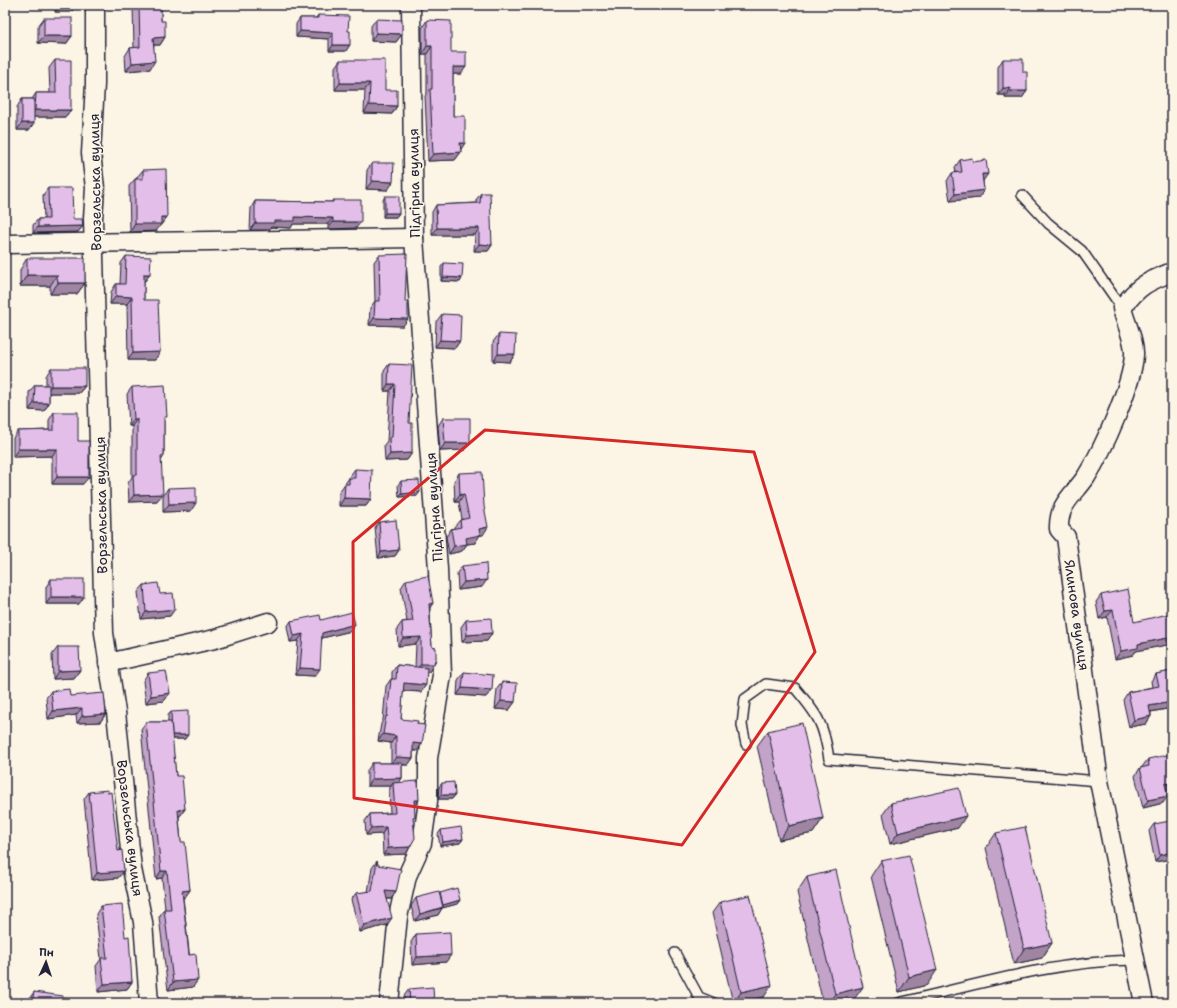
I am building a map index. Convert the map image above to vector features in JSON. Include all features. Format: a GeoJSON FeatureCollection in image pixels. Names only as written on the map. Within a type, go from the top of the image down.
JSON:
{"type":"FeatureCollection","features":[{"type":"Feature","properties":{"kind":"street","name":"Ворзельська вулиця"},"geometry":{"type":"LineString","coordinates":[[95,5],[95,84],[92,153],[95,188],[93,218],[95,242],[104,633],[116,712],[132,869],[143,922],[149,1003]]}},
{"type":"Feature","properties":{"kind":"street","name":"Підгірна вулиця"},"geometry":{"type":"LineString","coordinates":[[390,1003],[398,917],[407,876],[422,843],[428,801],[428,758],[442,675],[438,569],[414,238],[411,5]]}},
{"type":"Feature","properties":{"kind":"street"},"geometry":{"type":"LineString","coordinates":[[5,244],[414,238]]}},
{"type":"Feature","properties":{"kind":"street"},"geometry":{"type":"LineString","coordinates":[[1122,308],[1133,293],[1150,280],[1172,272]]}},
{"type":"Feature","properties":{"kind":"street","name":"Ялинова вулиця"},"geometry":{"type":"LineString","coordinates":[[1122,308],[1134,354],[1128,385],[1099,454],[1075,492],[1065,501],[1058,519],[1059,529],[1066,537],[1099,781],[1144,1003]]}},
{"type":"Feature","properties":{"kind":"street"},"geometry":{"type":"LineString","coordinates":[[108,663],[215,639],[268,622]]}},
{"type":"Feature","properties":{"kind":"lane"},"geometry":{"type":"LineString","coordinates":[[1022,195],[1048,223],[1082,251],[1122,308]]}},
{"type":"Feature","properties":{"kind":"lane"},"geometry":{"type":"LineString","coordinates":[[746,744],[742,725],[745,699],[766,684],[795,688],[815,712],[826,737],[829,759],[1099,781]]}},
{"type":"Feature","properties":{"kind":"lane"},"geometry":{"type":"LineString","coordinates":[[675,953],[699,997],[714,1003]]}},
{"type":"Feature","properties":{"kind":"lane"},"geometry":{"type":"LineString","coordinates":[[898,1003],[1031,973],[1102,960],[1135,960]]}},
{"type":"Feature","properties":{"kind":"highlighted area"},"geometry":{"type":"Polygon","coordinates":[[[485,430],[754,452],[815,652],[682,845],[354,798],[353,542],[485,430]]]}},
{"type":"Feature","properties":{"kind":"building"},"geometry":{"type":"Polygon","coordinates":[[[139,5],[161,5],[161,21],[165,21],[165,37],[153,38],[155,61],[132,63],[130,48],[140,47],[139,5]]]}},
{"type":"Feature","properties":{"kind":"building"},"geometry":{"type":"Polygon","coordinates":[[[318,15],[349,16],[348,31],[350,31],[350,45],[333,45],[333,33],[300,31],[300,18],[318,18],[318,15]]]}},
{"type":"Feature","properties":{"kind":"building"},"geometry":{"type":"Polygon","coordinates":[[[44,18],[72,18],[72,36],[44,36],[44,18]]]}},
{"type":"Feature","properties":{"kind":"building"},"geometry":{"type":"Polygon","coordinates":[[[376,19],[402,20],[402,34],[376,33],[376,19]]]}},
{"type":"Feature","properties":{"kind":"building"},"geometry":{"type":"Polygon","coordinates":[[[427,20],[451,21],[451,52],[466,52],[466,67],[453,67],[453,116],[465,116],[465,143],[460,143],[461,152],[433,154],[430,89],[432,89],[432,46],[427,46],[427,20]]]}},
{"type":"Feature","properties":{"kind":"building"},"geometry":{"type":"Polygon","coordinates":[[[1003,59],[1023,59],[1023,72],[1027,72],[1027,91],[1010,91],[1010,88],[1003,88],[1003,59]]]}},
{"type":"Feature","properties":{"kind":"building"},"geometry":{"type":"Polygon","coordinates":[[[55,60],[71,60],[71,110],[35,110],[36,93],[56,93],[55,60]]]}},
{"type":"Feature","properties":{"kind":"building"},"geometry":{"type":"Polygon","coordinates":[[[340,60],[385,60],[385,90],[397,90],[397,106],[369,105],[370,83],[340,83],[340,60]]]}},
{"type":"Feature","properties":{"kind":"building"},"geometry":{"type":"Polygon","coordinates":[[[22,99],[34,99],[34,123],[22,123],[22,99]]]}},
{"type":"Feature","properties":{"kind":"building"},"geometry":{"type":"Polygon","coordinates":[[[972,158],[973,162],[986,160],[988,174],[982,174],[984,190],[955,194],[952,173],[962,172],[960,160],[972,158]]]}},
{"type":"Feature","properties":{"kind":"building"},"geometry":{"type":"Polygon","coordinates":[[[372,163],[394,163],[393,182],[372,181],[372,163]]]}},
{"type":"Feature","properties":{"kind":"building"},"geometry":{"type":"Polygon","coordinates":[[[166,169],[167,217],[161,217],[161,224],[135,224],[135,179],[143,179],[143,170],[166,169]]]}},
{"type":"Feature","properties":{"kind":"building"},"geometry":{"type":"Polygon","coordinates":[[[48,188],[72,188],[73,219],[82,219],[83,226],[38,227],[38,219],[49,219],[48,188]]]}},
{"type":"Feature","properties":{"kind":"building"},"geometry":{"type":"Polygon","coordinates":[[[481,193],[490,193],[492,245],[479,244],[479,228],[437,228],[436,205],[480,203],[481,193]]]}},
{"type":"Feature","properties":{"kind":"building"},"geometry":{"type":"Polygon","coordinates":[[[385,196],[399,196],[399,213],[385,213],[385,196]]]}},
{"type":"Feature","properties":{"kind":"building"},"geometry":{"type":"Polygon","coordinates":[[[333,200],[361,200],[361,222],[333,222],[333,218],[295,217],[295,221],[255,223],[255,201],[333,202],[333,200]]]}},
{"type":"Feature","properties":{"kind":"building"},"geometry":{"type":"Polygon","coordinates":[[[407,254],[405,302],[408,302],[408,319],[374,318],[375,301],[380,301],[379,255],[407,254]]]}},
{"type":"Feature","properties":{"kind":"building"},"geometry":{"type":"Polygon","coordinates":[[[126,256],[151,257],[150,274],[144,274],[144,300],[158,300],[160,352],[133,353],[132,297],[116,296],[116,284],[125,284],[126,256]]]}},
{"type":"Feature","properties":{"kind":"building"},"geometry":{"type":"Polygon","coordinates":[[[27,258],[85,258],[85,283],[58,283],[57,275],[27,275],[27,258]]]}},
{"type":"Feature","properties":{"kind":"building"},"geometry":{"type":"Polygon","coordinates":[[[444,263],[463,264],[462,278],[443,277],[444,263]]]}},
{"type":"Feature","properties":{"kind":"building"},"geometry":{"type":"Polygon","coordinates":[[[442,314],[461,315],[460,341],[440,340],[442,314]]]}},
{"type":"Feature","properties":{"kind":"building"},"geometry":{"type":"Polygon","coordinates":[[[499,334],[516,335],[515,354],[498,354],[499,334]]]}},
{"type":"Feature","properties":{"kind":"building"},"geometry":{"type":"Polygon","coordinates":[[[389,364],[412,365],[409,423],[412,423],[412,453],[390,454],[389,438],[392,437],[395,384],[388,384],[389,364]]]}},
{"type":"Feature","properties":{"kind":"building"},"geometry":{"type":"Polygon","coordinates":[[[51,368],[85,368],[85,386],[51,386],[51,368]]]}},
{"type":"Feature","properties":{"kind":"building"},"geometry":{"type":"Polygon","coordinates":[[[35,385],[49,385],[49,403],[34,403],[35,385]]]}},
{"type":"Feature","properties":{"kind":"building"},"geometry":{"type":"Polygon","coordinates":[[[165,385],[167,417],[164,417],[164,456],[161,456],[163,494],[134,495],[133,475],[137,475],[137,419],[134,419],[132,387],[165,385]]]}},
{"type":"Feature","properties":{"kind":"building"},"geometry":{"type":"Polygon","coordinates":[[[54,412],[78,412],[78,441],[89,441],[89,477],[57,477],[57,449],[18,449],[18,431],[54,430],[54,412]]]}},
{"type":"Feature","properties":{"kind":"building"},"geometry":{"type":"Polygon","coordinates":[[[443,418],[470,418],[470,443],[445,443],[443,418]]]}},
{"type":"Feature","properties":{"kind":"building"},"geometry":{"type":"Polygon","coordinates":[[[355,469],[372,470],[371,499],[344,498],[345,484],[349,484],[349,478],[355,478],[355,469]]]}},
{"type":"Feature","properties":{"kind":"building"},"geometry":{"type":"Polygon","coordinates":[[[482,472],[484,506],[488,527],[479,529],[480,535],[466,538],[467,544],[454,546],[451,529],[461,527],[460,520],[469,518],[464,494],[460,495],[459,473],[482,472]]]}},
{"type":"Feature","properties":{"kind":"building"},"geometry":{"type":"Polygon","coordinates":[[[419,480],[420,492],[402,494],[401,481],[419,480]]]}},
{"type":"Feature","properties":{"kind":"building"},"geometry":{"type":"Polygon","coordinates":[[[196,487],[196,503],[169,504],[168,488],[196,487]]]}},
{"type":"Feature","properties":{"kind":"building"},"geometry":{"type":"Polygon","coordinates":[[[396,520],[399,550],[381,552],[379,522],[396,520]]]}},
{"type":"Feature","properties":{"kind":"building"},"geometry":{"type":"Polygon","coordinates":[[[486,563],[487,580],[464,582],[462,566],[486,563]]]}},
{"type":"Feature","properties":{"kind":"building"},"geometry":{"type":"Polygon","coordinates":[[[428,576],[433,603],[429,604],[432,647],[436,648],[436,660],[434,664],[421,664],[421,637],[403,638],[402,622],[413,621],[406,580],[428,576]]]}},
{"type":"Feature","properties":{"kind":"building"},"geometry":{"type":"Polygon","coordinates":[[[51,579],[84,579],[84,597],[51,597],[51,579]]]}},
{"type":"Feature","properties":{"kind":"building"},"geometry":{"type":"Polygon","coordinates":[[[158,583],[160,594],[173,593],[175,609],[146,612],[144,585],[158,583]]]}},
{"type":"Feature","properties":{"kind":"building"},"geometry":{"type":"Polygon","coordinates":[[[1128,589],[1134,622],[1168,614],[1172,637],[1138,644],[1138,648],[1121,651],[1113,610],[1105,611],[1101,595],[1128,589]]]}},
{"type":"Feature","properties":{"kind":"building"},"geometry":{"type":"Polygon","coordinates":[[[352,612],[355,624],[322,633],[320,669],[300,668],[303,634],[294,636],[291,621],[320,615],[321,620],[352,612]]]}},
{"type":"Feature","properties":{"kind":"building"},"geometry":{"type":"Polygon","coordinates":[[[491,618],[492,633],[467,635],[466,620],[491,618]]]}},
{"type":"Feature","properties":{"kind":"building"},"geometry":{"type":"Polygon","coordinates":[[[58,647],[79,647],[80,670],[58,671],[58,647]]]}},
{"type":"Feature","properties":{"kind":"building"},"geometry":{"type":"Polygon","coordinates":[[[397,665],[427,668],[426,685],[404,683],[401,719],[418,721],[417,724],[425,725],[422,744],[413,743],[413,758],[396,757],[396,736],[383,734],[386,716],[387,717],[391,679],[396,679],[397,665]]]}},
{"type":"Feature","properties":{"kind":"building"},"geometry":{"type":"Polygon","coordinates":[[[166,671],[170,693],[151,696],[148,673],[166,671]]]}},
{"type":"Feature","properties":{"kind":"building"},"geometry":{"type":"Polygon","coordinates":[[[1172,671],[1172,702],[1149,706],[1151,716],[1134,720],[1128,692],[1159,686],[1156,674],[1172,671]]]}},
{"type":"Feature","properties":{"kind":"building"},"geometry":{"type":"Polygon","coordinates":[[[464,672],[493,675],[492,690],[462,688],[464,672]]]}},
{"type":"Feature","properties":{"kind":"building"},"geometry":{"type":"Polygon","coordinates":[[[502,682],[517,683],[515,702],[501,701],[502,682]]]}},
{"type":"Feature","properties":{"kind":"building"},"geometry":{"type":"Polygon","coordinates":[[[69,689],[70,696],[104,693],[106,714],[82,716],[82,708],[53,711],[51,691],[69,689]]]}},
{"type":"Feature","properties":{"kind":"building"},"geometry":{"type":"Polygon","coordinates":[[[188,711],[188,735],[172,735],[171,712],[188,711]]]}},
{"type":"Feature","properties":{"kind":"building"},"geometry":{"type":"Polygon","coordinates":[[[146,722],[171,722],[176,776],[182,776],[185,809],[178,810],[181,842],[185,842],[190,890],[182,891],[189,955],[196,954],[198,980],[173,982],[164,909],[171,909],[167,871],[161,871],[146,722]]]}},
{"type":"Feature","properties":{"kind":"building"},"geometry":{"type":"Polygon","coordinates":[[[802,723],[823,818],[789,826],[768,731],[802,723]]]}},
{"type":"Feature","properties":{"kind":"building"},"geometry":{"type":"Polygon","coordinates":[[[1172,754],[1172,783],[1165,784],[1168,796],[1148,800],[1140,768],[1149,766],[1148,759],[1172,754]]]}},
{"type":"Feature","properties":{"kind":"building"},"geometry":{"type":"Polygon","coordinates":[[[372,763],[402,763],[402,778],[372,779],[372,763]]]}},
{"type":"Feature","properties":{"kind":"building"},"geometry":{"type":"Polygon","coordinates":[[[418,781],[419,800],[414,800],[415,816],[413,817],[415,838],[410,847],[388,848],[386,827],[371,828],[370,814],[395,813],[393,783],[418,781]]]}},
{"type":"Feature","properties":{"kind":"building"},"geometry":{"type":"Polygon","coordinates":[[[454,782],[455,795],[441,795],[442,783],[454,782]]]}},
{"type":"Feature","properties":{"kind":"building"},"geometry":{"type":"Polygon","coordinates":[[[959,788],[966,816],[898,833],[891,803],[959,788]]]}},
{"type":"Feature","properties":{"kind":"building"},"geometry":{"type":"Polygon","coordinates":[[[108,790],[108,793],[111,792],[118,851],[122,850],[124,871],[97,873],[89,792],[108,790]]]}},
{"type":"Feature","properties":{"kind":"building"},"geometry":{"type":"Polygon","coordinates":[[[1170,821],[1172,833],[1172,852],[1160,855],[1154,824],[1170,821]]]}},
{"type":"Feature","properties":{"kind":"building"},"geometry":{"type":"Polygon","coordinates":[[[461,827],[463,839],[443,842],[441,830],[461,827]]]}},
{"type":"Feature","properties":{"kind":"building"},"geometry":{"type":"Polygon","coordinates":[[[1025,827],[1052,943],[1024,949],[996,833],[1025,827]]]}},
{"type":"Feature","properties":{"kind":"building"},"geometry":{"type":"Polygon","coordinates":[[[909,855],[937,970],[909,977],[881,861],[909,855]]]}},
{"type":"Feature","properties":{"kind":"building"},"geometry":{"type":"Polygon","coordinates":[[[377,861],[378,865],[401,869],[396,892],[385,891],[392,918],[364,925],[356,893],[372,891],[377,861]]]}},
{"type":"Feature","properties":{"kind":"building"},"geometry":{"type":"Polygon","coordinates":[[[836,870],[863,987],[835,994],[807,877],[836,870]]]}},
{"type":"Feature","properties":{"kind":"building"},"geometry":{"type":"Polygon","coordinates":[[[457,888],[460,900],[443,905],[440,893],[457,888]]]}},
{"type":"Feature","properties":{"kind":"building"},"geometry":{"type":"Polygon","coordinates":[[[439,892],[443,907],[420,914],[416,898],[439,892]]]}},
{"type":"Feature","properties":{"kind":"building"},"geometry":{"type":"Polygon","coordinates":[[[750,895],[772,985],[741,992],[720,902],[750,895]]]}},
{"type":"Feature","properties":{"kind":"building"},"geometry":{"type":"Polygon","coordinates":[[[122,904],[125,937],[129,936],[132,982],[104,984],[101,958],[107,958],[101,906],[122,904]]]}},
{"type":"Feature","properties":{"kind":"building"},"geometry":{"type":"Polygon","coordinates":[[[450,932],[451,955],[417,957],[416,934],[450,932]]]}},
{"type":"Feature","properties":{"kind":"building"},"geometry":{"type":"Polygon","coordinates":[[[433,987],[434,1003],[410,1003],[409,989],[433,987]]]}},
{"type":"Feature","properties":{"kind":"building"},"geometry":{"type":"Polygon","coordinates":[[[34,992],[63,996],[62,1003],[32,1003],[34,992]]]}}]}
